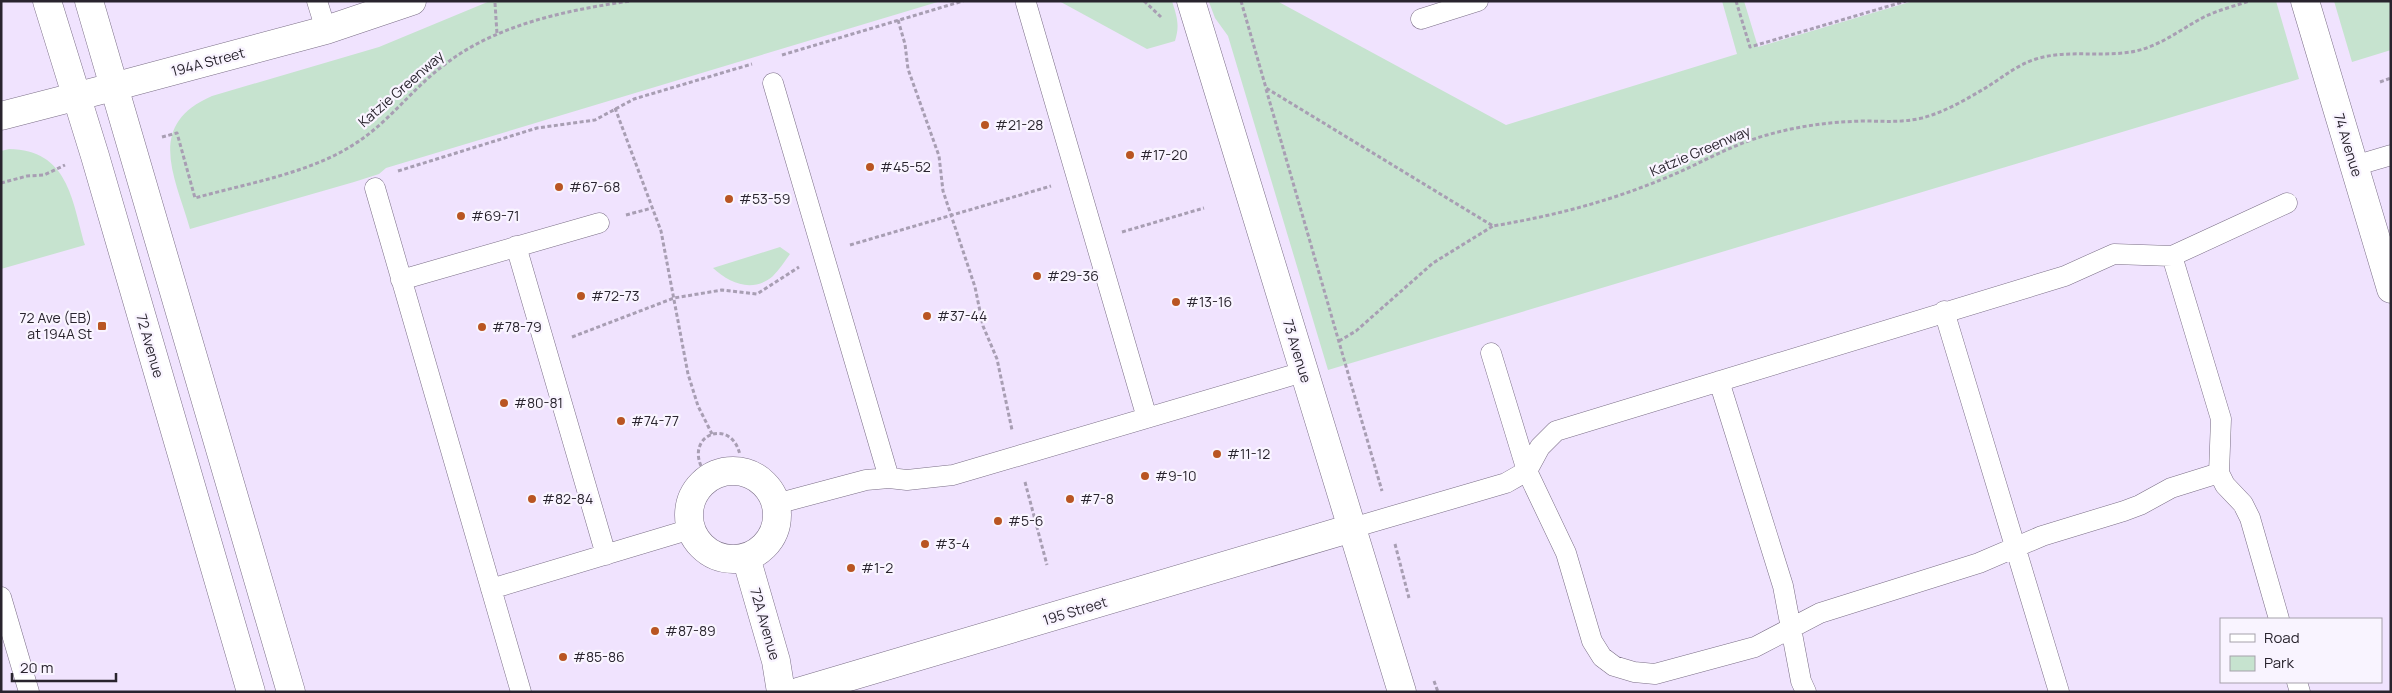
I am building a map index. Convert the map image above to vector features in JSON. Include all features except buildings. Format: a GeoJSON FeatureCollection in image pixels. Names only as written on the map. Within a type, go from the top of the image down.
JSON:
{"type":"FeatureCollection","features":[{"type":"Feature","properties":{"kind":"street","name":"72 Avenue"},"geometry":{"type":"LineString","coordinates":[[47,1],[251,692]]}},
{"type":"Feature","properties":{"kind":"street"},"geometry":{"type":"LineString","coordinates":[[89,1],[291,692]]}},
{"type":"Feature","properties":{"kind":"street","name":"194A Street"},"geometry":{"type":"LineString","coordinates":[[1,116],[326,30],[412,1]]}},
{"type":"Feature","properties":{"kind":"street","name":"74 Avenue"},"geometry":{"type":"LineString","coordinates":[[2305,1],[2391,289]]}},
{"type":"Feature","properties":{"kind":"street","name":"73 Avenue"},"geometry":{"type":"LineString","coordinates":[[1191,4],[1402,692]]}},
{"type":"Feature","properties":{"kind":"street"},"geometry":{"type":"LineString","coordinates":[[725,472],[748,474],[760,481],[770,490],[776,504],[774,530],[768,542],[758,552],[746,557],[732,560],[719,557],[707,551],[697,541],[691,529],[689,515],[691,502],[697,489],[707,480],[725,472]]}},
{"type":"Feature","properties":{"kind":"street","name":"195 Street"},"geometry":{"type":"LineString","coordinates":[[798,692],[1352,528]]}},
{"type":"Feature","properties":{"kind":"street","name":"72A Avenue"},"geometry":{"type":"LineString","coordinates":[[746,557],[776,661],[781,692]]}},
{"type":"Feature","properties":{"kind":"lane"},"geometry":{"type":"LineString","coordinates":[[318,1],[326,30]]}},
{"type":"Feature","properties":{"kind":"lane"},"geometry":{"type":"LineString","coordinates":[[1421,19],[1478,1]]}},
{"type":"Feature","properties":{"kind":"lane"},"geometry":{"type":"LineString","coordinates":[[1026,3],[1147,418]]}},
{"type":"Feature","properties":{"kind":"lane"},"geometry":{"type":"LineString","coordinates":[[773,83],[889,478]]}},
{"type":"Feature","properties":{"kind":"lane"},"geometry":{"type":"LineString","coordinates":[[2354,166],[2391,155]]}},
{"type":"Feature","properties":{"kind":"lane"},"geometry":{"type":"LineString","coordinates":[[375,188],[521,692]]}},
{"type":"Feature","properties":{"kind":"lane"},"geometry":{"type":"LineString","coordinates":[[1352,528],[1506,483],[1527,471],[1540,447],[1556,431],[1944,311],[2066,276],[2114,254],[2172,256],[2287,203]]}},
{"type":"Feature","properties":{"kind":"lane"},"geometry":{"type":"LineString","coordinates":[[401,280],[599,223]]}},
{"type":"Feature","properties":{"kind":"lane"},"geometry":{"type":"LineString","coordinates":[[516,246],[606,554]]}},
{"type":"Feature","properties":{"kind":"lane"},"geometry":{"type":"LineString","coordinates":[[2172,256],[2221,419],[2219,473],[2225,485],[2243,504],[2250,518],[2279,618]]}},
{"type":"Feature","properties":{"kind":"lane"},"geometry":{"type":"LineString","coordinates":[[1944,311],[2059,692]]}},
{"type":"Feature","properties":{"kind":"lane"},"geometry":{"type":"LineString","coordinates":[[1491,354],[1527,471],[1566,553],[1592,641],[1602,657],[1614,666],[1634,672],[1655,674],[1755,647],[1820,614],[1980,563],[2042,536],[2124,511],[2140,505],[2171,488],[2219,473]]}},
{"type":"Feature","properties":{"kind":"lane"},"geometry":{"type":"LineString","coordinates":[[776,504],[866,480],[889,478],[907,480],[930,479],[953,475],[1304,372]]}},
{"type":"Feature","properties":{"kind":"lane"},"geometry":{"type":"LineString","coordinates":[[1719,381],[1783,586],[1791,630],[1806,692]]}},
{"type":"Feature","properties":{"kind":"lane"},"geometry":{"type":"LineString","coordinates":[[491,589],[691,529]]}},
{"type":"Feature","properties":{"kind":"lane"},"geometry":{"type":"LineString","coordinates":[[1,597],[29,692]]}},
{"type":"Feature","properties":{"kind":"path"},"geometry":{"type":"LineString","coordinates":[[585,1],[586,7]]}},
{"type":"Feature","properties":{"kind":"path","name":"Katzie Greenway"},"geometry":{"type":"LineString","coordinates":[[177,133],[195,198],[314,164],[352,145],[372,132],[392,116],[424,81],[448,62],[498,34],[586,7],[630,1]]}},
{"type":"Feature","properties":{"kind":"path"},"geometry":{"type":"LineString","coordinates":[[775,57],[963,1]]}},
{"type":"Feature","properties":{"kind":"path"},"geometry":{"type":"LineString","coordinates":[[1241,1],[1384,498]]}},
{"type":"Feature","properties":{"kind":"path"},"geometry":{"type":"LineString","coordinates":[[1736,1],[1750,47],[1906,1]]}},
{"type":"Feature","properties":{"kind":"path","name":"Katzie Greenway"},"geometry":{"type":"LineString","coordinates":[[1493,226],[1541,218],[1606,201],[1665,178],[1722,151],[1765,136],[1814,124],[1864,121],[1894,123],[1922,118],[1954,106],[1989,86],[2010,70],[2036,59],[2063,54],[2132,52],[2152,47],[2205,16],[2250,1]]}},
{"type":"Feature","properties":{"kind":"path"},"geometry":{"type":"LineString","coordinates":[[495,3],[498,34]]}},
{"type":"Feature","properties":{"kind":"path"},"geometry":{"type":"LineString","coordinates":[[898,20],[905,44],[908,69],[939,156],[943,191],[975,287],[983,326],[997,359],[1018,456],[1047,564]]}},
{"type":"Feature","properties":{"kind":"path"},"geometry":{"type":"LineString","coordinates":[[392,172],[537,128],[595,120],[634,99],[756,63]]}},
{"type":"Feature","properties":{"kind":"path"},"geometry":{"type":"LineString","coordinates":[[2380,82],[2391,78]]}},
{"type":"Feature","properties":{"kind":"path"},"geometry":{"type":"LineString","coordinates":[[1266,88],[1493,226],[1433,263],[1356,331],[1339,341]]}},
{"type":"Feature","properties":{"kind":"path"},"geometry":{"type":"LineString","coordinates":[[615,108],[661,231],[688,374],[698,406],[712,434]]}},
{"type":"Feature","properties":{"kind":"path"},"geometry":{"type":"LineString","coordinates":[[1,183],[27,176],[44,175],[54,168]]}},
{"type":"Feature","properties":{"kind":"path"},"geometry":{"type":"LineString","coordinates":[[1095,242],[1204,208]]}},
{"type":"Feature","properties":{"kind":"path"},"geometry":{"type":"LineString","coordinates":[[701,466],[698,448],[701,442],[712,434],[719,433],[731,438],[736,443],[740,455]]}},
{"type":"Feature","properties":{"kind":"green space"},"geometry":{"type":"Polygon","coordinates":[[[490,1],[941,1],[386,168],[379,174],[354,182],[190,229],[178,190],[170,154],[172,137],[178,122],[191,108],[212,96],[379,47],[490,1]]]}},
{"type":"Feature","properties":{"kind":"green space"},"geometry":{"type":"Polygon","coordinates":[[[1059,1],[1172,1],[1177,21],[1175,41],[1147,49],[1059,1]]]}},
{"type":"Feature","properties":{"kind":"green space"},"geometry":{"type":"Polygon","coordinates":[[[1277,1],[1506,125],[1737,54],[1722,1],[1744,1],[1758,47],[1913,1],[2276,1],[2299,79],[1328,370],[1228,36],[1215,18],[1209,2],[1277,1]]]}},
{"type":"Feature","properties":{"kind":"green space"},"geometry":{"type":"Polygon","coordinates":[[[2334,1],[2391,1],[2391,50],[2352,62],[2334,1]]]}},
{"type":"Feature","properties":{"kind":"green space"},"geometry":{"type":"Polygon","coordinates":[[[9,149],[29,152],[44,158],[56,168],[71,195],[85,245],[1,269],[1,151],[9,149]]]}},
{"type":"Feature","properties":{"kind":"green space"},"geometry":{"type":"Polygon","coordinates":[[[780,247],[790,254],[773,276],[758,284],[750,285],[734,282],[713,268],[780,247]]]}},
{"type":"Feature","properties":{"kind":"place","name":"#21-28"},"geometry":{"type":"Point","coordinates":[985,125]}},
{"type":"Feature","properties":{"kind":"place","name":"#17-20"},"geometry":{"type":"Point","coordinates":[1130,155]}},
{"type":"Feature","properties":{"kind":"place","name":"#45-52"},"geometry":{"type":"Point","coordinates":[870,167]}},
{"type":"Feature","properties":{"kind":"place","name":"#67-68"},"geometry":{"type":"Point","coordinates":[559,187]}},
{"type":"Feature","properties":{"kind":"place","name":"#53-59"},"geometry":{"type":"Point","coordinates":[729,199]}},
{"type":"Feature","properties":{"kind":"place","name":"#69-71"},"geometry":{"type":"Point","coordinates":[461,216]}},
{"type":"Feature","properties":{"kind":"place","name":"#29-36"},"geometry":{"type":"Point","coordinates":[1037,276]}},
{"type":"Feature","properties":{"kind":"place","name":"#72-73"},"geometry":{"type":"Point","coordinates":[581,296]}},
{"type":"Feature","properties":{"kind":"place","name":"#13-16"},"geometry":{"type":"Point","coordinates":[1176,302]}},
{"type":"Feature","properties":{"kind":"place","name":"#37-44"},"geometry":{"type":"Point","coordinates":[927,316]}},
{"type":"Feature","properties":{"kind":"place","name":"72 Ave (EB) at 194A St"},"geometry":{"type":"Point","coordinates":[102,326]}},
{"type":"Feature","properties":{"kind":"place","name":"#78-79"},"geometry":{"type":"Point","coordinates":[482,327]}},
{"type":"Feature","properties":{"kind":"place","name":"#80-81"},"geometry":{"type":"Point","coordinates":[504,403]}},
{"type":"Feature","properties":{"kind":"place","name":"#74-77"},"geometry":{"type":"Point","coordinates":[621,421]}},
{"type":"Feature","properties":{"kind":"place","name":"#11-12"},"geometry":{"type":"Point","coordinates":[1217,454]}},
{"type":"Feature","properties":{"kind":"place","name":"#9-10"},"geometry":{"type":"Point","coordinates":[1145,476]}},
{"type":"Feature","properties":{"kind":"place","name":"#82-84"},"geometry":{"type":"Point","coordinates":[532,499]}},
{"type":"Feature","properties":{"kind":"place","name":"#7-8"},"geometry":{"type":"Point","coordinates":[1070,499]}},
{"type":"Feature","properties":{"kind":"place","name":"#5-6"},"geometry":{"type":"Point","coordinates":[998,521]}},
{"type":"Feature","properties":{"kind":"place","name":"#3-4"},"geometry":{"type":"Point","coordinates":[925,544]}},
{"type":"Feature","properties":{"kind":"place","name":"#1-2"},"geometry":{"type":"Point","coordinates":[851,568]}},
{"type":"Feature","properties":{"kind":"place","name":"#87-89"},"geometry":{"type":"Point","coordinates":[655,631]}},
{"type":"Feature","properties":{"kind":"place","name":"#85-86"},"geometry":{"type":"Point","coordinates":[563,657]}}]}
